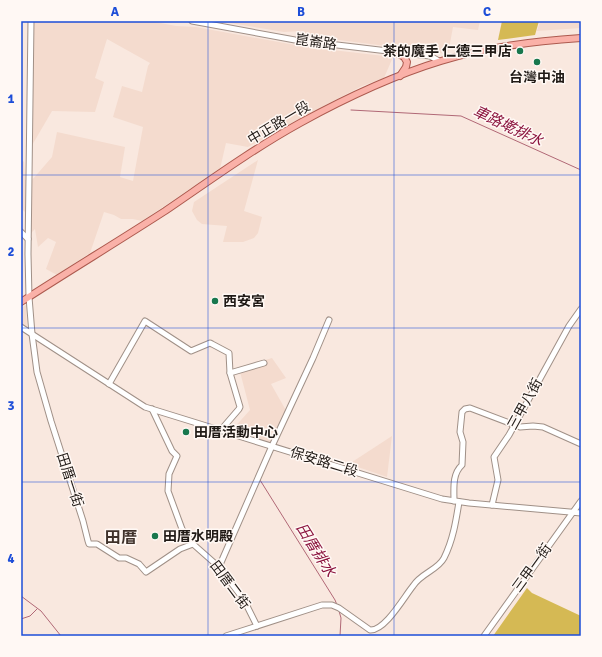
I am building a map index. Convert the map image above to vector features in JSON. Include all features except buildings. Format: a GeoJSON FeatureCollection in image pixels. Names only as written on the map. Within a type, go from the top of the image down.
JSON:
{"type":"FeatureCollection","features":[{"type":"Feature","properties":{"kind":"main road","name":"中正路一段"},"geometry":{"type":"LineString","coordinates":[[21,302],[298,124],[336,105],[400,76],[440,61],[522,44],[581,38]]}},
{"type":"Feature","properties":{"kind":"main road"},"geometry":{"type":"LineString","coordinates":[[395,52],[404,57],[407,62],[406,67],[400,76]]}},
{"type":"Feature","properties":{"kind":"street","name":"田厝一街"},"geometry":{"type":"LineString","coordinates":[[31,21],[28,239],[29,297],[32,334],[37,372],[89,544],[97,544],[119,558],[126,558],[133,563],[139,564],[146,572],[180,549],[193,544]]}},
{"type":"Feature","properties":{"kind":"street","name":"崑崙路"},"geometry":{"type":"LineString","coordinates":[[192,21],[253,31],[295,40],[430,56],[440,61]]}},
{"type":"Feature","properties":{"kind":"street"},"geometry":{"type":"LineString","coordinates":[[21,232],[28,239]]}},
{"type":"Feature","properties":{"kind":"street","name":"三甲八街"},"geometry":{"type":"LineString","coordinates":[[492,505],[498,480],[494,457],[509,435],[513,425],[569,326],[581,310]]}},
{"type":"Feature","properties":{"kind":"street"},"geometry":{"type":"LineString","coordinates":[[218,567],[272,446],[314,358],[329,320]]}},
{"type":"Feature","properties":{"kind":"street"},"geometry":{"type":"LineString","coordinates":[[108,384],[145,321],[191,351],[210,343],[227,351],[230,356],[230,373],[239,409],[220,431]]}},
{"type":"Feature","properties":{"kind":"street","name":"保安路二段"},"geometry":{"type":"LineString","coordinates":[[21,327],[145,407],[430,496],[457,502],[581,513]]}},
{"type":"Feature","properties":{"kind":"street"},"geometry":{"type":"LineString","coordinates":[[230,373],[264,363]]}},
{"type":"Feature","properties":{"kind":"street"},"geometry":{"type":"LineString","coordinates":[[457,502],[455,477],[459,467],[462,465],[463,442],[460,432],[462,412],[465,409],[470,408],[520,428],[543,428],[581,444]]}},
{"type":"Feature","properties":{"kind":"street","name":"田厝二街"},"geometry":{"type":"LineString","coordinates":[[152,409],[172,451],[176,456],[169,474],[168,491],[182,529],[193,544],[218,567],[244,600],[257,626],[322,605],[338,607],[370,630],[380,628],[397,608],[414,584],[424,574],[436,567],[441,562],[454,534],[457,502]]}},
{"type":"Feature","properties":{"kind":"street","name":"三甲一街"},"geometry":{"type":"LineString","coordinates":[[484,636],[581,501]]}},
{"type":"Feature","properties":{"kind":"street"},"geometry":{"type":"LineString","coordinates":[[226,636],[257,626]]}},
{"type":"Feature","properties":{"kind":"shaded area"},"geometry":{"type":"Polygon","coordinates":[[[33,21],[150,21],[176,26],[196,27],[306,47],[393,57],[384,78],[362,86],[248,147],[226,143],[220,169],[142,221],[121,219],[104,212],[90,253],[57,275],[46,269],[56,242],[48,238],[38,247],[35,229],[30,234],[29,216],[21,208],[21,161],[22,160],[24,162],[25,180],[32,180],[52,157],[57,132],[125,147],[120,177],[133,181],[143,127],[113,117],[122,86],[142,92],[150,63],[107,39],[95,78],[104,82],[95,112],[52,111],[31,147],[33,21]]]}},
{"type":"Feature","properties":{"kind":"shaded area"},"geometry":{"type":"Polygon","coordinates":[[[218,21],[480,21],[478,30],[453,27],[448,54],[308,36],[301,31],[284,32],[218,21]]]}},
{"type":"Feature","properties":{"kind":"shaded area"},"geometry":{"type":"Polygon","coordinates":[[[502,21],[539,21],[535,35],[498,40],[502,21]]]}},
{"type":"Feature","properties":{"kind":"shaded area"},"geometry":{"type":"Polygon","coordinates":[[[540,21],[581,21],[581,28],[537,31],[540,21]]]}},
{"type":"Feature","properties":{"kind":"shaded area"},"geometry":{"type":"Polygon","coordinates":[[[258,160],[244,211],[262,217],[258,233],[254,238],[243,242],[223,242],[227,226],[202,224],[197,220],[192,211],[194,202],[258,160]]]}},
{"type":"Feature","properties":{"kind":"shaded area"},"geometry":{"type":"Polygon","coordinates":[[[26,305],[27,330],[21,326],[21,308],[26,305]]]}},
{"type":"Feature","properties":{"kind":"shaded area"},"geometry":{"type":"Polygon","coordinates":[[[272,358],[286,378],[271,384],[288,414],[273,443],[232,430],[250,410],[239,368],[272,358]]]}},
{"type":"Feature","properties":{"kind":"shaded area"},"geometry":{"type":"Polygon","coordinates":[[[392,436],[387,477],[349,464],[392,436]]]}},
{"type":"Feature","properties":{"kind":"shaded area"},"geometry":{"type":"Polygon","coordinates":[[[527,588],[532,593],[581,616],[581,636],[493,636],[527,588]]]}},
{"type":"Feature","properties":{"kind":"waterway","name":"車路墘排水"},"geometry":{"type":"LineString","coordinates":[[351,110],[461,116],[581,170]]}},
{"type":"Feature","properties":{"kind":"waterway","name":"田厝排水"},"geometry":{"type":"LineString","coordinates":[[260,480],[337,605]]}},
{"type":"Feature","properties":{"kind":"waterway"},"geometry":{"type":"LineString","coordinates":[[21,596],[41,611],[61,636]]}},
{"type":"Feature","properties":{"kind":"waterway"},"geometry":{"type":"LineString","coordinates":[[21,619],[30,616],[37,609]]}},
{"type":"Feature","properties":{"kind":"waterway","name":"田厝排水"},"geometry":{"type":"LineString","coordinates":[[339,611],[341,618],[340,636]]}},
{"type":"Feature","properties":{"kind":"place","name":"茶的魔手 仁德三甲店"},"geometry":{"type":"Point","coordinates":[520,51]}},
{"type":"Feature","properties":{"kind":"place","name":"台灣中油"},"geometry":{"type":"Point","coordinates":[537,62]}},
{"type":"Feature","properties":{"kind":"place","name":"西安宮"},"geometry":{"type":"Point","coordinates":[215,301]}},
{"type":"Feature","properties":{"kind":"place","name":"田厝活動中心"},"geometry":{"type":"Point","coordinates":[186,432]}},
{"type":"Feature","properties":{"kind":"place","name":"田厝水明殿"},"geometry":{"type":"Point","coordinates":[155,536]}},
{"type":"Feature","properties":{"kind":"district","name":"田厝"},"geometry":{"type":"Point","coordinates":[121,538]}}]}
